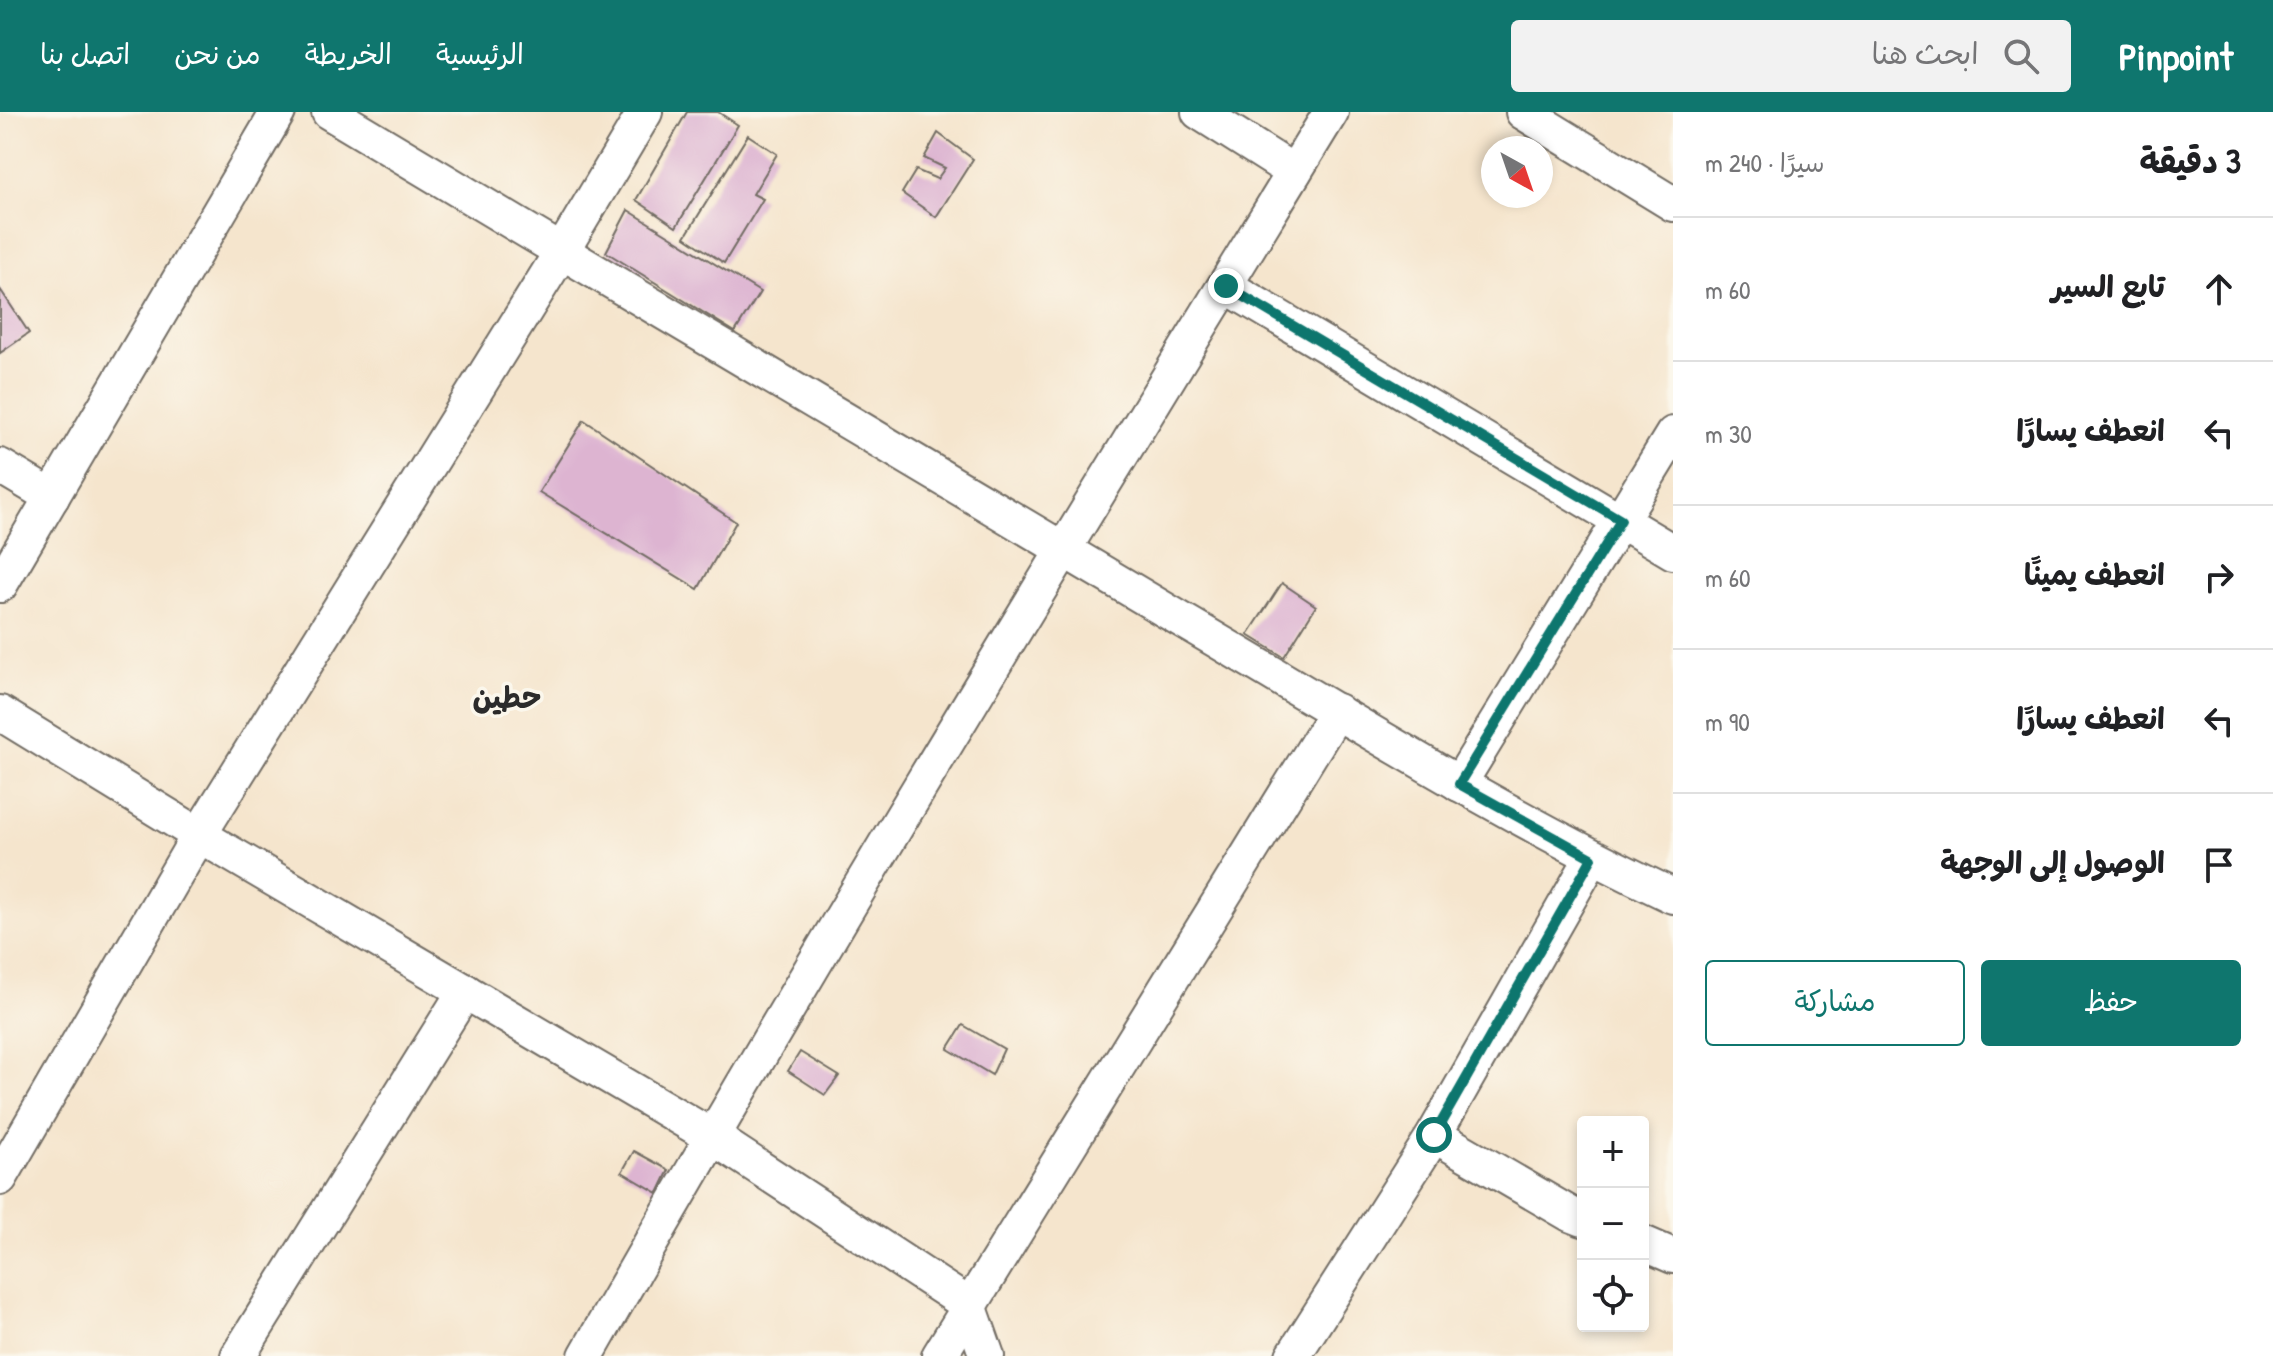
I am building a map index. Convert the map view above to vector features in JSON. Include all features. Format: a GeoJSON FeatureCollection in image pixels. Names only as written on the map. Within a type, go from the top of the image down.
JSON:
{"type":"FeatureCollection","features":[{"type":"Feature","properties":{"kind":"street"},"geometry":{"type":"LineString","coordinates":[[0,585],[278,112]]}},
{"type":"Feature","properties":{"kind":"street"},"geometry":{"type":"LineString","coordinates":[[329,112],[1459,784],[1592,858],[1673,896]]}},
{"type":"Feature","properties":{"kind":"street"},"geometry":{"type":"LineString","coordinates":[[0,1178],[199,835],[645,112]]}},
{"type":"Feature","properties":{"kind":"street"},"geometry":{"type":"LineString","coordinates":[[1199,112],[1294,172]]}},
{"type":"Feature","properties":{"kind":"street"},"geometry":{"type":"LineString","coordinates":[[586,1356],[711,1136],[1331,112]]}},
{"type":"Feature","properties":{"kind":"street"},"geometry":{"type":"LineString","coordinates":[[1523,112],[1673,204]]}},
{"type":"Feature","properties":{"kind":"street"},"geometry":{"type":"LineString","coordinates":[[1226,286],[1673,552]]}},
{"type":"Feature","properties":{"kind":"street"},"geometry":{"type":"LineString","coordinates":[[1459,784],[1673,434]]}},
{"type":"Feature","properties":{"kind":"street"},"geometry":{"type":"LineString","coordinates":[[0,466],[52,497]]}},
{"type":"Feature","properties":{"kind":"street"},"geometry":{"type":"LineString","coordinates":[[939,1356],[1337,711]]}},
{"type":"Feature","properties":{"kind":"street"},"geometry":{"type":"LineString","coordinates":[[0,713],[199,835],[711,1136],[969,1305],[987,1356]]}},
{"type":"Feature","properties":{"kind":"street"},"geometry":{"type":"LineString","coordinates":[[1293,1356],[1434,1135],[1592,858]]}},
{"type":"Feature","properties":{"kind":"street"},"geometry":{"type":"LineString","coordinates":[[238,1356],[465,991]]}},
{"type":"Feature","properties":{"kind":"street"},"geometry":{"type":"LineString","coordinates":[[1434,1135],[1577,1217]]}},
{"type":"Feature","properties":{"kind":"street"},"geometry":{"type":"LineString","coordinates":[[1649,1246],[1673,1256]]}},
{"type":"Feature","properties":{"kind":"building"},"geometry":{"type":"Polygon","coordinates":[[[687,112],[718,112],[738,125],[676,227],[636,200],[687,112]]]}},
{"type":"Feature","properties":{"kind":"building"},"geometry":{"type":"Polygon","coordinates":[[[938,133],[973,159],[936,217],[902,193],[916,170],[937,179],[945,168],[924,158],[938,133]]]}},
{"type":"Feature","properties":{"kind":"building"},"geometry":{"type":"Polygon","coordinates":[[[748,135],[777,154],[753,194],[763,199],[724,263],[685,237],[748,135]]]}},
{"type":"Feature","properties":{"kind":"building"},"geometry":{"type":"Polygon","coordinates":[[[628,210],[760,292],[735,332],[606,252],[628,210]]]}},
{"type":"Feature","properties":{"kind":"building"},"geometry":{"type":"Polygon","coordinates":[[[0,289],[29,333],[0,353],[0,289]]]}},
{"type":"Feature","properties":{"kind":"building"},"geometry":{"type":"Polygon","coordinates":[[[584,420],[736,522],[698,589],[539,492],[584,420]]]}},
{"type":"Feature","properties":{"kind":"building"},"geometry":{"type":"Polygon","coordinates":[[[1282,583],[1316,606],[1284,657],[1248,635],[1282,583]]]}},
{"type":"Feature","properties":{"kind":"building"},"geometry":{"type":"Polygon","coordinates":[[[963,1025],[1004,1049],[992,1075],[948,1049],[963,1025]]]}},
{"type":"Feature","properties":{"kind":"building"},"geometry":{"type":"Polygon","coordinates":[[[800,1052],[839,1076],[825,1095],[788,1071],[800,1052]]]}},
{"type":"Feature","properties":{"kind":"building"},"geometry":{"type":"Polygon","coordinates":[[[634,1151],[669,1170],[658,1193],[622,1172],[634,1151]]]}},
{"type":"Feature","properties":{"kind":"district","name":"حطين"},"geometry":{"type":"Point","coordinates":[507,698]}},
{"type":"Feature","properties":{"kind":"route"},"geometry":{"type":"LineString","coordinates":[[1226,286],[1621,520],[1459,784],[1592,858],[1434,1135]]}}]}
